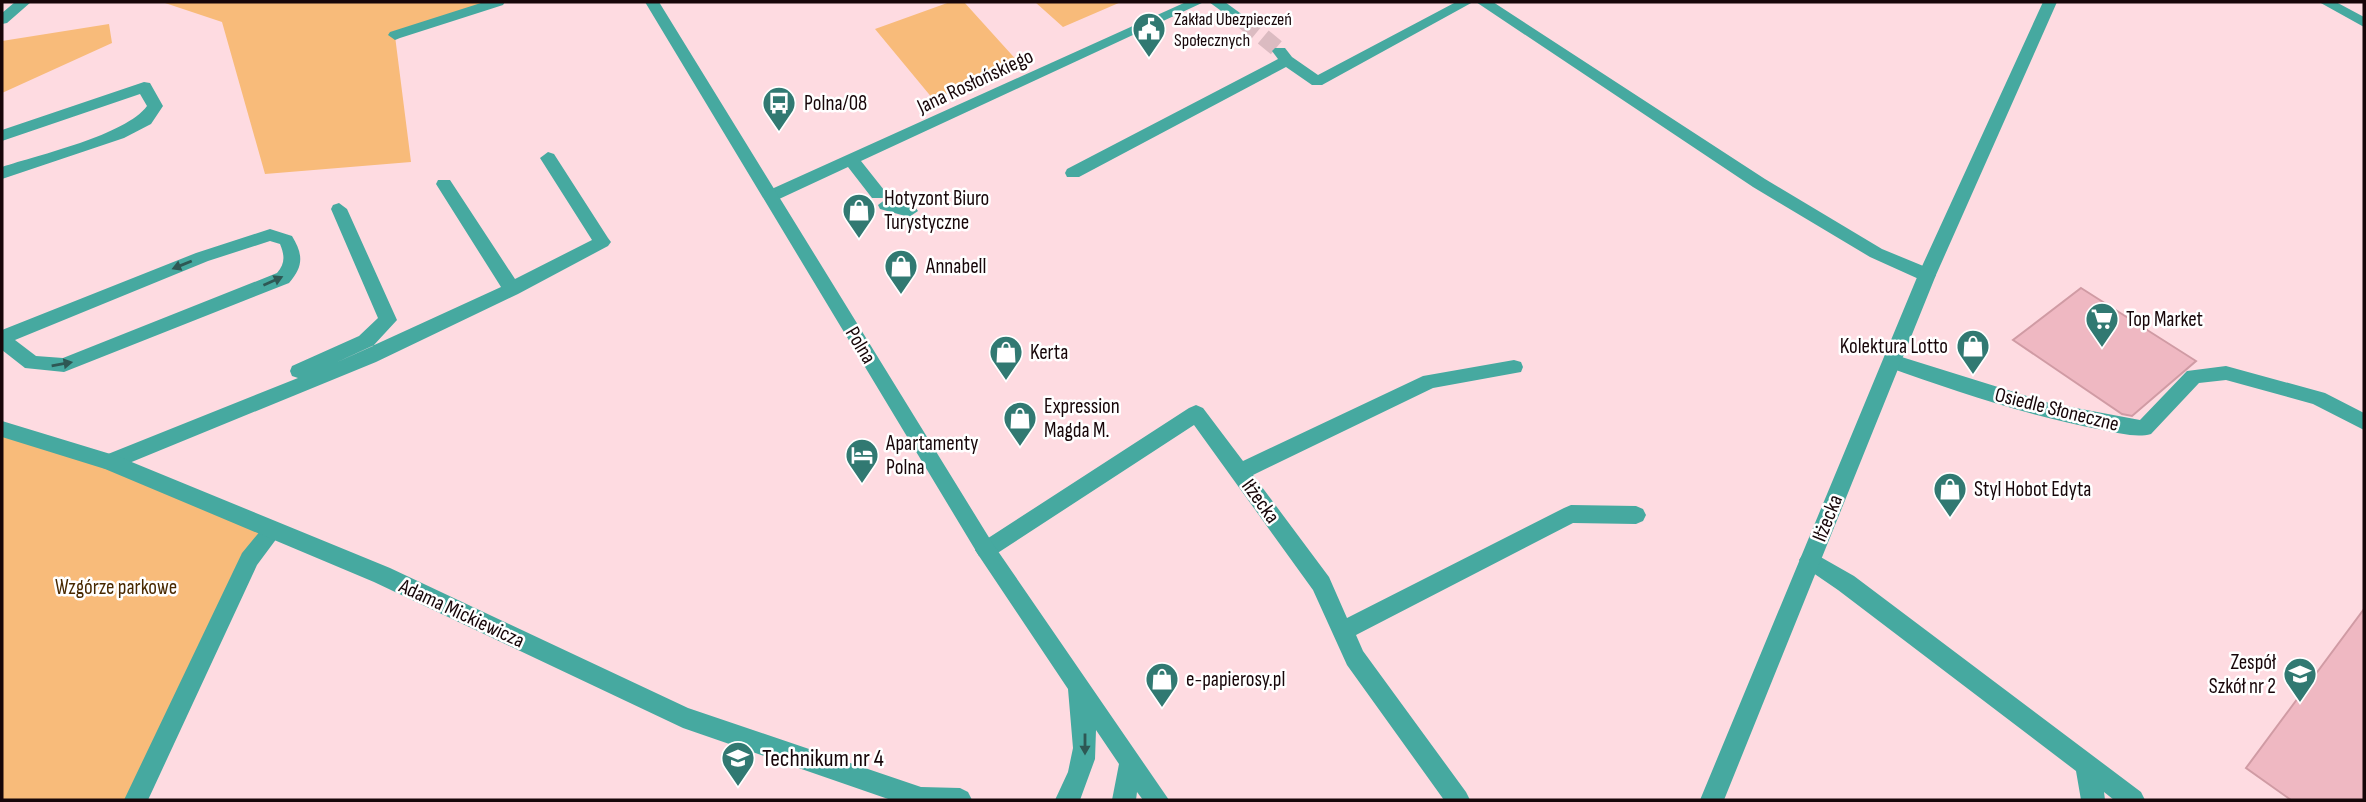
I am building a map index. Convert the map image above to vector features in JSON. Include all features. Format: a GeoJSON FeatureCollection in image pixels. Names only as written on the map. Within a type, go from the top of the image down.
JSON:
{"type":"FeatureCollection","features":[{"type":"Feature","properties":{"kind":"street"},"geometry":{"type":"LineString","coordinates":[[2,20],[24,2]]}},
{"type":"Feature","properties":{"kind":"street"},"geometry":{"type":"LineString","coordinates":[[395,36],[498,2]]}},
{"type":"Feature","properties":{"kind":"street","name":"Polna"},"geometry":{"type":"LineString","coordinates":[[652,2],[986,550],[1157,800]]}},
{"type":"Feature","properties":{"kind":"street","name":"Jana Rosłońskiego"},"geometry":{"type":"LineString","coordinates":[[771,196],[1197,2]]}},
{"type":"Feature","properties":{"kind":"street"},"geometry":{"type":"LineString","coordinates":[[1216,2],[1244,21]]}},
{"type":"Feature","properties":{"kind":"street"},"geometry":{"type":"LineString","coordinates":[[1073,173],[1283,55],[1317,82],[1466,2]]}},
{"type":"Feature","properties":{"kind":"street"},"geometry":{"type":"LineString","coordinates":[[1483,2],[1759,183],[1876,253],[1927,275]]}},
{"type":"Feature","properties":{"kind":"street","name":"Iłżecka"},"geometry":{"type":"LineString","coordinates":[[1712,800],[1927,275],[2050,2]]}},
{"type":"Feature","properties":{"kind":"street"},"geometry":{"type":"LineString","coordinates":[[2326,2],[2364,23]]}},
{"type":"Feature","properties":{"kind":"street"},"geometry":{"type":"LineString","coordinates":[[2,136],[144,87],[155,106],[145,120],[118,134],[2,173]]}},
{"type":"Feature","properties":{"kind":"street"},"geometry":{"type":"LineString","coordinates":[[110,462],[212,418],[369,357],[512,289],[602,242],[548,158]]}},
{"type":"Feature","properties":{"kind":"street"},"geometry":{"type":"LineString","coordinates":[[852,161],[882,200],[909,211]]}},
{"type":"Feature","properties":{"kind":"street"},"geometry":{"type":"LineString","coordinates":[[444,184],[512,289]]}},
{"type":"Feature","properties":{"kind":"street"},"geometry":{"type":"LineString","coordinates":[[212,418],[261,388],[366,341],[388,320],[339,209]]}},
{"type":"Feature","properties":{"kind":"street"},"geometry":{"type":"LineString","coordinates":[[270,235],[286,240],[290,246],[294,261],[291,270],[283,278],[64,365],[32,363],[2,339],[202,257],[270,235]]}},
{"type":"Feature","properties":{"kind":"street","name":"Osiedle Słoneczne"},"geometry":{"type":"LineString","coordinates":[[1892,361],[1934,376],[2101,424],[2144,428],[2194,376],[2226,373],[2318,398],[2364,422]]}},
{"type":"Feature","properties":{"kind":"street"},"geometry":{"type":"LineString","coordinates":[[1239,472],[1430,381],[1514,367]]}},
{"type":"Feature","properties":{"kind":"street","name":"Iłżecka"},"geometry":{"type":"LineString","coordinates":[[986,550],[1196,413],[1321,584],[1355,658],[1458,800]]}},
{"type":"Feature","properties":{"kind":"street","name":"Adama Mickiewicza"},"geometry":{"type":"LineString","coordinates":[[2,429],[110,462],[383,575],[683,717],[922,799],[960,800]]}},
{"type":"Feature","properties":{"kind":"street"},"geometry":{"type":"LineString","coordinates":[[1343,631],[1571,514],[1636,515]]}},
{"type":"Feature","properties":{"kind":"street"},"geometry":{"type":"LineString","coordinates":[[136,800],[249,559],[273,530]]}},
{"type":"Feature","properties":{"kind":"street"},"geometry":{"type":"LineString","coordinates":[[1810,559],[1846,583],[2133,800]]}},
{"type":"Feature","properties":{"kind":"street","name":"Polna"},"geometry":{"type":"LineString","coordinates":[[1067,800],[1076,783],[1087,749],[1076,684]]}},
{"type":"Feature","properties":{"kind":"street"},"geometry":{"type":"LineString","coordinates":[[1124,800],[1131,763]]}},
{"type":"Feature","properties":{"kind":"street"},"geometry":{"type":"LineString","coordinates":[[2087,765],[2093,800]]}},
{"type":"Feature","properties":{"kind":"green space"},"geometry":{"type":"Polygon","coordinates":[[[162,2],[498,2],[395,36],[411,162],[265,174],[222,22],[162,2]]]}},
{"type":"Feature","properties":{"kind":"green space"},"geometry":{"type":"Polygon","coordinates":[[[950,2],[964,2],[1021,65],[933,99],[875,29],[950,2]]]}},
{"type":"Feature","properties":{"kind":"green space"},"geometry":{"type":"Polygon","coordinates":[[[1035,2],[1121,2],[1063,27],[1035,2]]]}},
{"type":"Feature","properties":{"kind":"green space"},"geometry":{"type":"Polygon","coordinates":[[[109,24],[112,43],[2,93],[2,41],[109,24]]]}},
{"type":"Feature","properties":{"kind":"green space","name":"Wzgórze parkowe"},"geometry":{"type":"Polygon","coordinates":[[[2,429],[110,462],[273,530],[134,800],[2,800],[2,429]]]}},
{"type":"Feature","properties":{"kind":"building","name":"Top Market"},"geometry":{"type":"Polygon","coordinates":[[[2081,288],[2196,361],[2132,416],[2122,414],[2013,340],[2081,288]]]}},
{"type":"Feature","properties":{"kind":"building"},"geometry":{"type":"Polygon","coordinates":[[[2364,609],[2364,800],[2291,800],[2246,768],[2364,609]]]}},
{"type":"Feature","properties":{"kind":"tunnel"},"geometry":{"type":"LineString","coordinates":[[1244,21],[1279,50]]}},
{"type":"Feature","properties":{"kind":"place","name":"Zakład Ubezpieczeń Społecznych"},"geometry":{"type":"Point","coordinates":[1149,59]}},
{"type":"Feature","properties":{"kind":"place","name":"Polna/08"},"geometry":{"type":"Point","coordinates":[779,133]}},
{"type":"Feature","properties":{"kind":"place","name":"Hotyzont Biuro Turystyczne"},"geometry":{"type":"Point","coordinates":[859,240]}},
{"type":"Feature","properties":{"kind":"place","name":"Annabell"},"geometry":{"type":"Point","coordinates":[901,296]}},
{"type":"Feature","properties":{"kind":"place","name":"Top Market"},"geometry":{"type":"Point","coordinates":[2102,349]}},
{"type":"Feature","properties":{"kind":"place","name":"Kolektura Lotto"},"geometry":{"type":"Point","coordinates":[1973,376]}},
{"type":"Feature","properties":{"kind":"place","name":"Kerta"},"geometry":{"type":"Point","coordinates":[1006,382]}},
{"type":"Feature","properties":{"kind":"place","name":"Expression Magda M."},"geometry":{"type":"Point","coordinates":[1020,448]}},
{"type":"Feature","properties":{"kind":"place","name":"Apartamenty Polna"},"geometry":{"type":"Point","coordinates":[862,485]}},
{"type":"Feature","properties":{"kind":"place","name":"Styl Hobot Edyta"},"geometry":{"type":"Point","coordinates":[1950,519]}},
{"type":"Feature","properties":{"kind":"place","name":"Zespół Szkół nr 2"},"geometry":{"type":"Point","coordinates":[2300,704]}},
{"type":"Feature","properties":{"kind":"place","name":"e-papierosy.pl"},"geometry":{"type":"Point","coordinates":[1162,709]}},
{"type":"Feature","properties":{"kind":"place","name":"Technikum nr 4"},"geometry":{"type":"Point","coordinates":[738,788]}}]}
